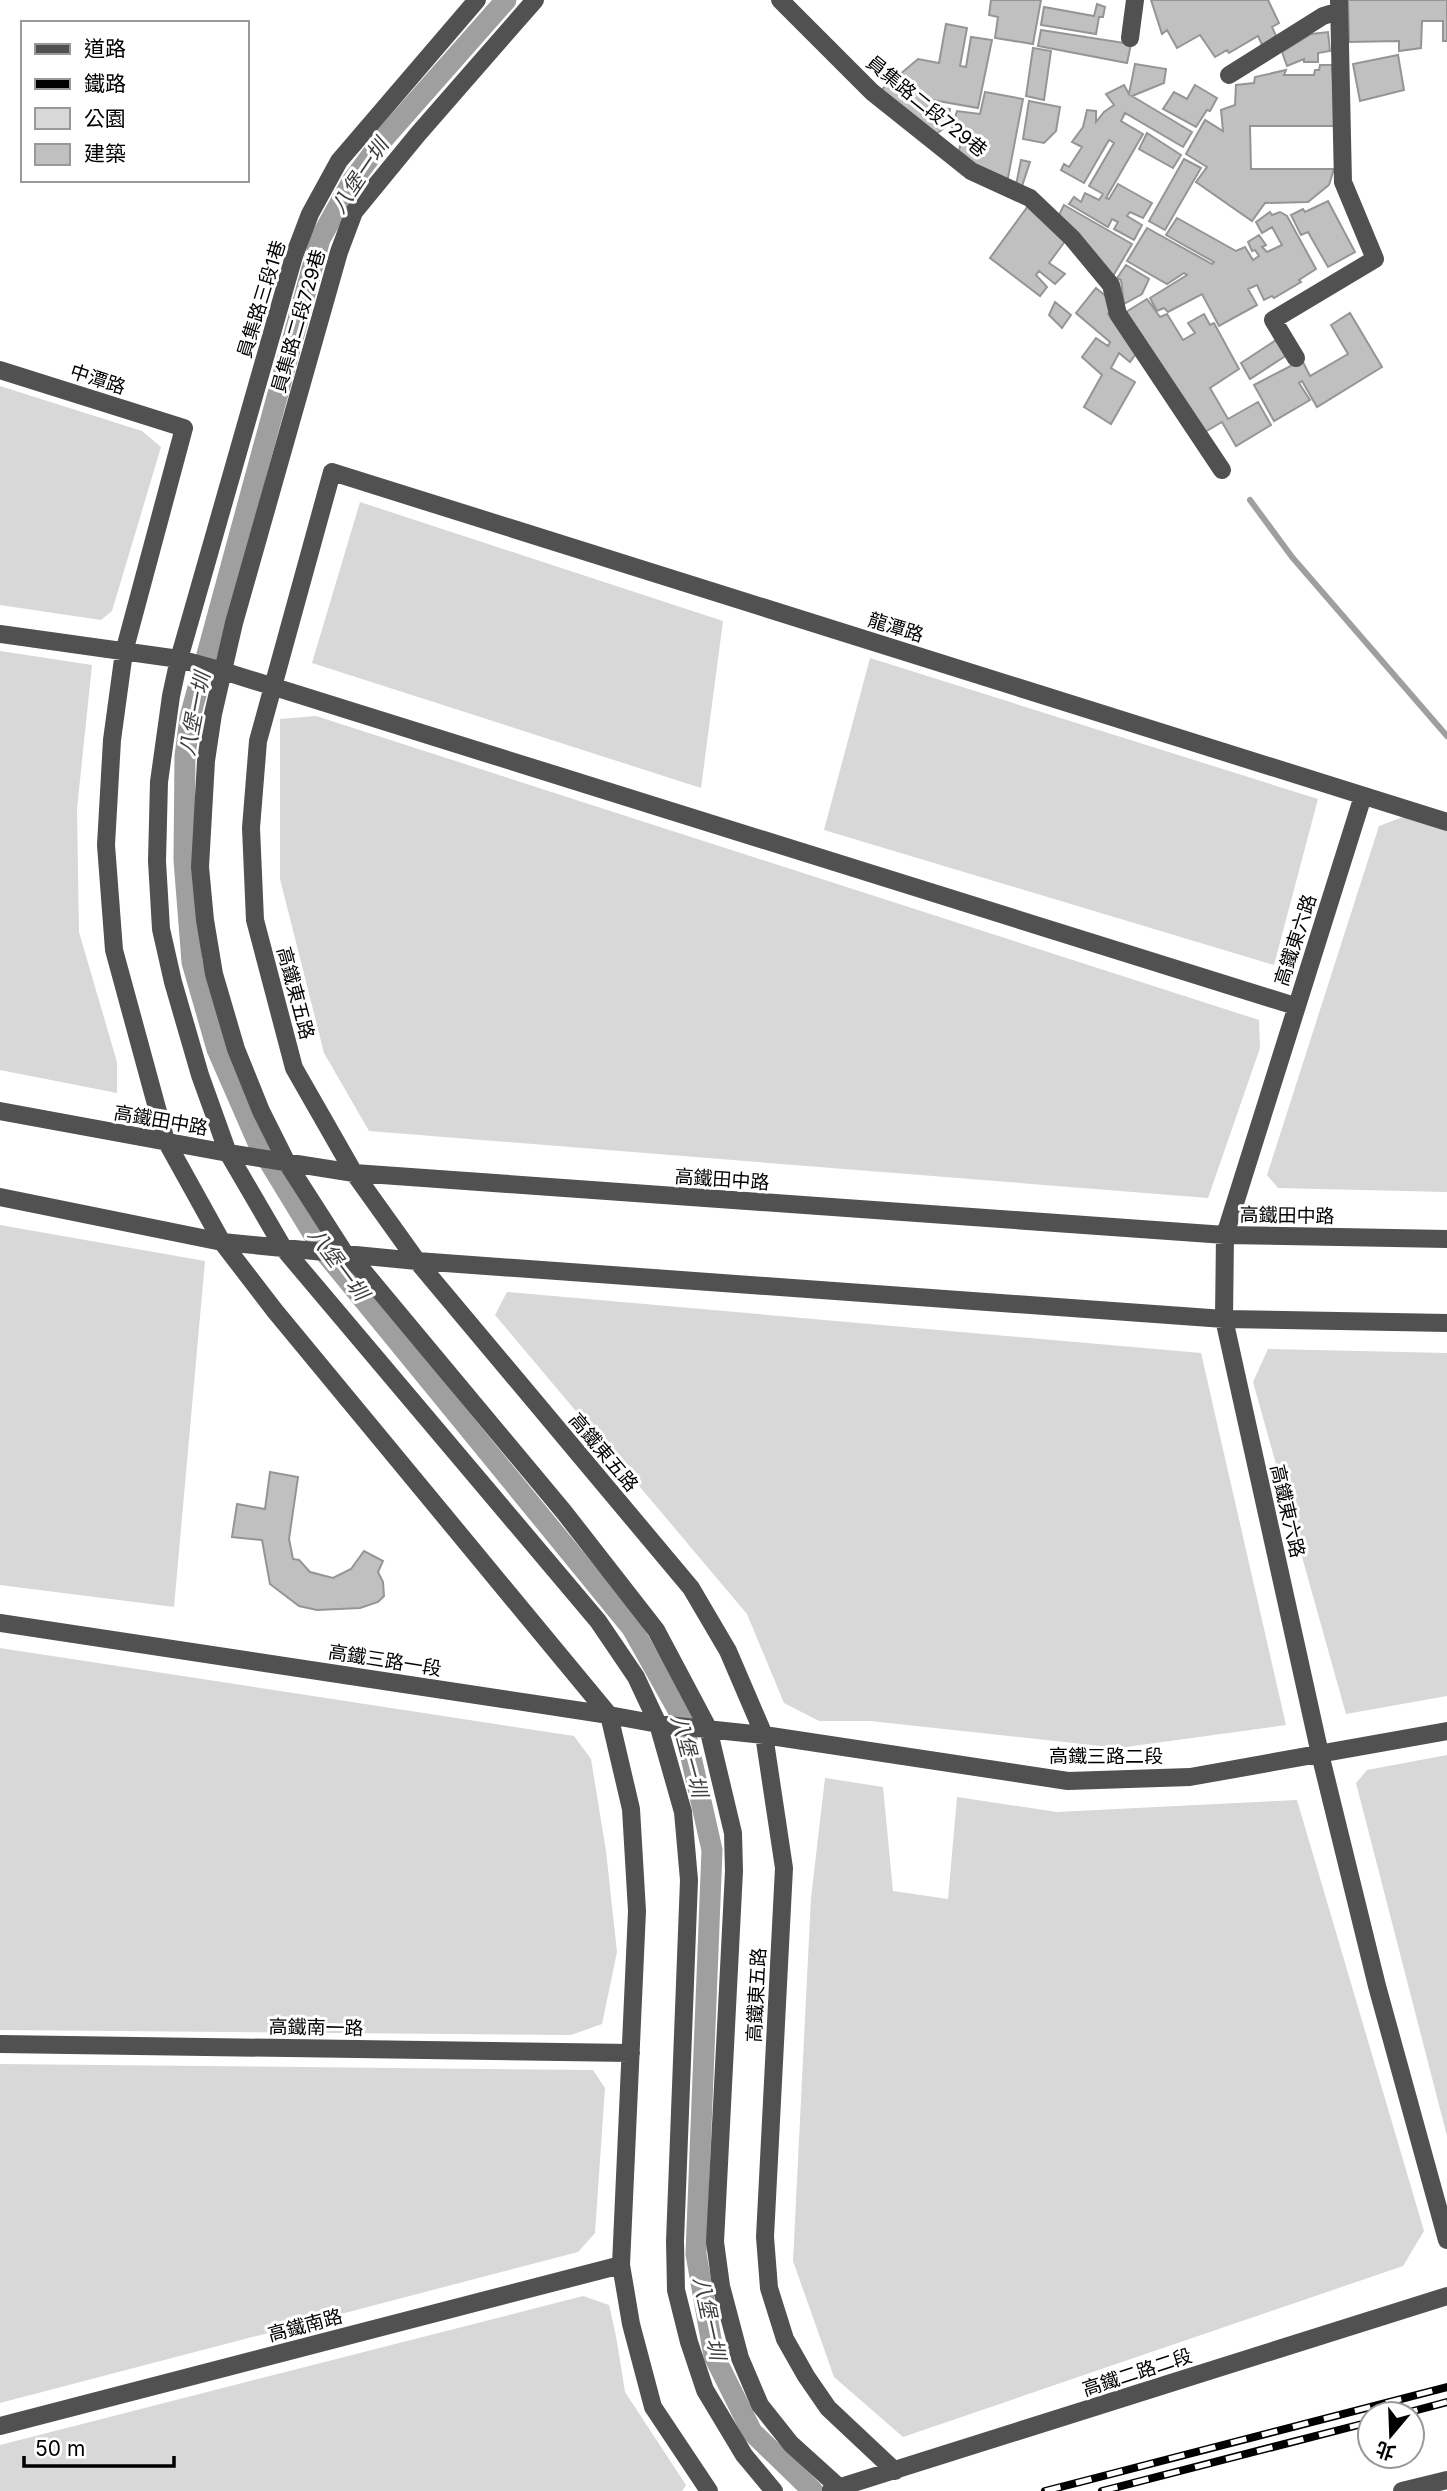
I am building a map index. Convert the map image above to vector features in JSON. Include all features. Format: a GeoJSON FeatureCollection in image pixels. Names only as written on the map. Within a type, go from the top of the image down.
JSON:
{"type":"FeatureCollection","features":[{"type":"Feature","properties":{"kind":"street","name":"員集路三段1巷"},"geometry":{"type":"LineString","coordinates":[[477,0],[339,161],[310,214],[293,256],[179,659],[159,782],[157,861],[161,929],[196,1061],[228,1153],[284,1249],[598,1621],[636,1677],[658,1724],[683,1812],[690,1880],[675,2241],[676,2290],[705,2390],[744,2455],[774,2491]]}},
{"type":"Feature","properties":{"kind":"street","name":"員集路二段729巷"},"geometry":{"type":"LineString","coordinates":[[535,0],[354,212],[279,461],[234,623],[213,714],[206,761],[200,867],[205,920],[214,974],[236,1049],[261,1111],[287,1163],[346,1255],[364,1272],[634,1600],[656,1630],[708,1728],[733,1833],[734,1871],[715,2242],[721,2286],[740,2358],[760,2405],[791,2444],[837,2490]]}},
{"type":"Feature","properties":{"kind":"street","name":"員集路二段729巷"},"geometry":{"type":"LineString","coordinates":[[780,0],[872,92],[971,171],[1030,198],[1072,238],[1111,285],[1118,313],[1222,470]]}},
{"type":"Feature","properties":{"kind":"street"},"geometry":{"type":"LineString","coordinates":[[1130,38],[1135,0]]}},
{"type":"Feature","properties":{"kind":"street"},"geometry":{"type":"LineString","coordinates":[[1229,75],[1339,5]]}},
{"type":"Feature","properties":{"kind":"street"},"geometry":{"type":"LineString","coordinates":[[1296,358],[1273,320],[1375,259],[1343,182],[1339,5]]}},
{"type":"Feature","properties":{"kind":"street","name":"中潭路"},"geometry":{"type":"LineString","coordinates":[[0,370],[184,428],[124,652]]}},
{"type":"Feature","properties":{"kind":"street","name":"高鐵東五路"},"geometry":{"type":"LineString","coordinates":[[332,472],[258,741],[251,828],[255,920],[294,1068],[354,1173],[417,1261],[691,1588],[728,1651],[764,1735],[784,1868],[765,2237],[769,2288],[785,2339],[828,2408],[895,2471]]}},
{"type":"Feature","properties":{"kind":"street","name":"龍潭路"},"geometry":{"type":"LineString","coordinates":[[332,472],[1447,822]]}},
{"type":"Feature","properties":{"kind":"street"},"geometry":{"type":"LineString","coordinates":[[0,634],[179,659],[223,671],[1295,1006]]}},
{"type":"Feature","properties":{"kind":"street"},"geometry":{"type":"LineString","coordinates":[[124,652],[112,740],[106,845],[114,950],[166,1141],[222,1242],[275,1311],[610,1715],[631,1809],[637,1911],[621,2265],[631,2324],[653,2407],[709,2491]]}},
{"type":"Feature","properties":{"kind":"street","name":"高鐵東六路"},"geometry":{"type":"LineString","coordinates":[[1363,796],[1225,1235],[1224,1319],[1320,1754],[1377,1986],[1447,2240]]}},
{"type":"Feature","properties":{"kind":"street","name":"高鐵田中路"},"geometry":{"type":"LineString","coordinates":[[0,1111],[354,1173],[1225,1235],[1447,1240]]}},
{"type":"Feature","properties":{"kind":"street"},"geometry":{"type":"LineString","coordinates":[[0,1197],[222,1242],[346,1255],[1224,1319],[1447,1323]]}},
{"type":"Feature","properties":{"kind":"street","name":"高鐵三路一段"},"geometry":{"type":"LineString","coordinates":[[0,1623],[658,1724],[764,1735]]}},
{"type":"Feature","properties":{"kind":"street","name":"高鐵三路二段"},"geometry":{"type":"LineString","coordinates":[[764,1735],[1068,1781],[1189,1777],[1447,1731]]}},
{"type":"Feature","properties":{"kind":"street","name":"高鐵南一路"},"geometry":{"type":"LineString","coordinates":[[0,2044],[631,2053]]}},
{"type":"Feature","properties":{"kind":"street","name":"高鐵南路"},"geometry":{"type":"LineString","coordinates":[[0,2426],[621,2265]]}},
{"type":"Feature","properties":{"kind":"street","name":"高鐵二路二段"},"geometry":{"type":"LineString","coordinates":[[837,2490],[1447,2296]]}},
{"type":"Feature","properties":{"kind":"street"},"geometry":{"type":"LineString","coordinates":[[1402,2491],[1447,2480]]}},
{"type":"Feature","properties":{"kind":"green space"},"geometry":{"type":"Polygon","coordinates":[[[0,386],[142,431],[161,447],[112,611],[101,620],[0,605],[0,386]]]}},
{"type":"Feature","properties":{"kind":"green space"},"geometry":{"type":"Polygon","coordinates":[[[360,502],[723,621],[701,788],[312,663],[360,502]]]}},
{"type":"Feature","properties":{"kind":"green space"},"geometry":{"type":"Polygon","coordinates":[[[0,651],[92,665],[77,809],[79,932],[117,1062],[117,1093],[0,1070],[0,651]]]}},
{"type":"Feature","properties":{"kind":"green space"},"geometry":{"type":"Polygon","coordinates":[[[870,658],[1318,799],[1274,965],[824,830],[870,658]]]}},
{"type":"Feature","properties":{"kind":"green space"},"geometry":{"type":"Polygon","coordinates":[[[316,716],[1259,1020],[1260,1048],[1208,1198],[369,1131],[324,1053],[280,879],[280,719],[316,716]]]}},
{"type":"Feature","properties":{"kind":"green space"},"geometry":{"type":"Polygon","coordinates":[[[1403,817],[1447,830],[1447,1192],[1278,1188],[1267,1175],[1379,826],[1403,817]]]}},
{"type":"Feature","properties":{"kind":"green space"},"geometry":{"type":"Polygon","coordinates":[[[0,1225],[205,1261],[174,1607],[0,1585],[0,1225]]]}},
{"type":"Feature","properties":{"kind":"green space"},"geometry":{"type":"Polygon","coordinates":[[[507,1292],[1201,1353],[1286,1725],[1119,1748],[870,1721],[819,1721],[784,1703],[747,1614],[495,1315],[507,1292]]]}},
{"type":"Feature","properties":{"kind":"green space"},"geometry":{"type":"Polygon","coordinates":[[[1268,1349],[1447,1353],[1447,1696],[1346,1714],[1253,1382],[1268,1349]]]}},
{"type":"Feature","properties":{"kind":"green space"},"geometry":{"type":"Polygon","coordinates":[[[0,1648],[574,1736],[591,1759],[606,1851],[617,1952],[602,2024],[571,2035],[0,2030],[0,1648]]]}},
{"type":"Feature","properties":{"kind":"green space"},"geometry":{"type":"Polygon","coordinates":[[[1447,1755],[1447,2136],[1356,1783],[1367,1770],[1447,1755]]]}},
{"type":"Feature","properties":{"kind":"green space"},"geometry":{"type":"Polygon","coordinates":[[[825,1778],[883,1787],[893,1891],[948,1899],[957,1797],[1057,1812],[1297,1800],[1424,2231],[1403,2266],[903,2437],[834,2377],[793,2261],[811,1898],[825,1778]]]}},
{"type":"Feature","properties":{"kind":"green space"},"geometry":{"type":"Polygon","coordinates":[[[0,2064],[593,2070],[605,2088],[595,2233],[578,2252],[0,2403],[0,2064]]]}},
{"type":"Feature","properties":{"kind":"green space"},"geometry":{"type":"Polygon","coordinates":[[[583,2296],[609,2305],[625,2392],[686,2485],[682,2491],[0,2491],[0,2445],[583,2296]]]}},
{"type":"Feature","properties":{"kind":"building"},"geometry":{"type":"Polygon","coordinates":[[[991,0],[1041,0],[1033,44],[995,38],[998,17],[989,15],[991,0]]]}},
{"type":"Feature","properties":{"kind":"building"},"geometry":{"type":"Polygon","coordinates":[[[1151,0],[1268,0],[1279,23],[1272,27],[1277,38],[1263,47],[1258,36],[1229,53],[1227,50],[1215,57],[1200,35],[1177,48],[1167,30],[1162,34],[1151,0]]]}},
{"type":"Feature","properties":{"kind":"building"},"geometry":{"type":"Polygon","coordinates":[[[1348,0],[1447,0],[1447,41],[1443,41],[1443,21],[1422,21],[1421,48],[1399,51],[1399,41],[1349,42],[1348,0]]]}},
{"type":"Feature","properties":{"kind":"building"},"geometry":{"type":"Polygon","coordinates":[[[1097,4],[1105,7],[1103,17],[1099,17],[1096,34],[1041,25],[1044,7],[1094,16],[1097,4]]]}},
{"type":"Feature","properties":{"kind":"building"},"geometry":{"type":"Polygon","coordinates":[[[946,24],[967,28],[960,66],[966,67],[971,37],[992,40],[978,108],[932,100],[930,106],[950,109],[947,126],[936,134],[880,91],[918,59],[939,63],[946,24]]]}},
{"type":"Feature","properties":{"kind":"building"},"geometry":{"type":"Polygon","coordinates":[[[1041,30],[1131,44],[1127,63],[1038,46],[1041,30]]]}},
{"type":"Feature","properties":{"kind":"building"},"geometry":{"type":"Polygon","coordinates":[[[1328,32],[1330,51],[1318,53],[1318,62],[1304,62],[1304,59],[1287,66],[1282,52],[1311,34],[1328,32]]]}},
{"type":"Feature","properties":{"kind":"building"},"geometry":{"type":"Polygon","coordinates":[[[1033,48],[1051,51],[1044,100],[1026,96],[1033,48]]]}},
{"type":"Feature","properties":{"kind":"building"},"geometry":{"type":"Polygon","coordinates":[[[1398,55],[1404,90],[1360,101],[1353,64],[1398,55]]]}},
{"type":"Feature","properties":{"kind":"building"},"geometry":{"type":"Polygon","coordinates":[[[1135,64],[1166,69],[1164,83],[1132,96],[1192,132],[1183,147],[1125,113],[1121,121],[1143,134],[1106,198],[1109,199],[1118,184],[1152,203],[1143,218],[1130,212],[1127,216],[1142,225],[1134,240],[1114,229],[1118,222],[1112,219],[1108,227],[1069,204],[1074,197],[1081,202],[1085,193],[1099,200],[1103,194],[1089,186],[1114,143],[1109,140],[1084,183],[1061,170],[1064,164],[1069,167],[1082,147],[1072,142],[1083,127],[1087,110],[1096,111],[1096,122],[1114,105],[1106,94],[1124,85],[1129,94],[1135,64]]]}},
{"type":"Feature","properties":{"kind":"building"},"geometry":{"type":"Polygon","coordinates":[[[1320,65],[1332,65],[1336,126],[1250,126],[1251,169],[1334,169],[1329,185],[1308,202],[1265,203],[1252,221],[1196,182],[1207,167],[1186,154],[1205,120],[1223,131],[1221,110],[1235,105],[1236,85],[1254,83],[1255,77],[1286,70],[1284,75],[1314,75],[1320,65]]]}},
{"type":"Feature","properties":{"kind":"building"},"geometry":{"type":"Polygon","coordinates":[[[1195,85],[1217,98],[1196,127],[1163,109],[1174,92],[1187,99],[1195,85]]]}},
{"type":"Feature","properties":{"kind":"building"},"geometry":{"type":"Polygon","coordinates":[[[985,92],[1023,99],[1007,183],[995,179],[959,151],[963,130],[952,128],[957,111],[980,114],[985,92]]]}},
{"type":"Feature","properties":{"kind":"building"},"geometry":{"type":"Polygon","coordinates":[[[1029,101],[1060,107],[1056,131],[1044,143],[1023,139],[1029,101]]]}},
{"type":"Feature","properties":{"kind":"building"},"geometry":{"type":"Polygon","coordinates":[[[1147,133],[1181,155],[1173,168],[1139,149],[1147,133]]]}},
{"type":"Feature","properties":{"kind":"building"},"geometry":{"type":"Polygon","coordinates":[[[1184,159],[1201,168],[1165,230],[1149,221],[1184,159]]]}},
{"type":"Feature","properties":{"kind":"building"},"geometry":{"type":"Polygon","coordinates":[[[1021,160],[1030,162],[1022,186],[1016,185],[1021,160]]]}},
{"type":"Feature","properties":{"kind":"building"},"geometry":{"type":"Polygon","coordinates":[[[1328,201],[1355,252],[1328,267],[1308,232],[1301,235],[1291,215],[1303,209],[1305,212],[1328,201]]]}},
{"type":"Feature","properties":{"kind":"building"},"geometry":{"type":"Polygon","coordinates":[[[1064,205],[1132,244],[1113,276],[1058,217],[1064,205]]]}},
{"type":"Feature","properties":{"kind":"building"},"geometry":{"type":"Polygon","coordinates":[[[1028,206],[1066,240],[1049,263],[1065,274],[1055,284],[1039,271],[1036,275],[1047,287],[1040,296],[990,258],[1028,206]]]}},
{"type":"Feature","properties":{"kind":"building"},"geometry":{"type":"Polygon","coordinates":[[[1270,212],[1272,215],[1280,212],[1287,216],[1316,269],[1299,280],[1301,282],[1274,298],[1272,296],[1264,300],[1257,285],[1248,289],[1257,305],[1219,326],[1202,294],[1168,312],[1164,308],[1157,311],[1150,298],[1187,275],[1184,273],[1167,284],[1127,261],[1147,228],[1212,264],[1214,262],[1166,235],[1177,218],[1236,251],[1245,247],[1253,260],[1259,256],[1255,250],[1252,251],[1248,242],[1259,235],[1266,245],[1262,247],[1267,252],[1282,245],[1272,227],[1262,233],[1256,222],[1270,212]]]}},
{"type":"Feature","properties":{"kind":"building"},"geometry":{"type":"Polygon","coordinates":[[[1126,265],[1149,279],[1142,294],[1124,304],[1121,280],[1117,278],[1126,265]]]}},
{"type":"Feature","properties":{"kind":"building"},"geometry":{"type":"Polygon","coordinates":[[[1096,288],[1113,302],[1108,314],[1138,351],[1130,362],[1119,353],[1111,368],[1135,382],[1111,424],[1084,407],[1102,375],[1082,357],[1096,338],[1108,346],[1110,342],[1076,313],[1096,288]]]}},
{"type":"Feature","properties":{"kind":"building"},"geometry":{"type":"Polygon","coordinates":[[[1147,299],[1160,317],[1167,314],[1183,340],[1195,333],[1188,323],[1204,314],[1210,325],[1214,323],[1239,369],[1210,388],[1228,419],[1258,402],[1271,425],[1236,446],[1222,422],[1205,432],[1126,312],[1147,299]]]}},
{"type":"Feature","properties":{"kind":"building"},"geometry":{"type":"Polygon","coordinates":[[[1055,302],[1071,315],[1062,328],[1049,315],[1055,302]]]}},
{"type":"Feature","properties":{"kind":"building"},"geometry":{"type":"Polygon","coordinates":[[[1350,313],[1382,367],[1317,407],[1302,381],[1299,383],[1310,400],[1274,421],[1254,385],[1302,360],[1310,376],[1348,354],[1331,325],[1350,313]]]}},
{"type":"Feature","properties":{"kind":"building"},"geometry":{"type":"Polygon","coordinates":[[[1276,340],[1287,355],[1250,379],[1241,363],[1276,340]]]}},
{"type":"Feature","properties":{"kind":"building"},"geometry":{"type":"Polygon","coordinates":[[[270,1472],[298,1477],[289,1539],[293,1559],[299,1560],[310,1572],[333,1578],[351,1569],[364,1551],[383,1561],[378,1572],[383,1582],[384,1596],[378,1602],[360,1608],[317,1610],[299,1606],[270,1584],[262,1540],[232,1537],[237,1504],[265,1509],[270,1472]]]}},
{"type":"Feature","properties":{"kind":"waterway","name":"八堡一圳"},"geometry":{"type":"LineString","coordinates":[[506,0],[385,137],[353,180],[320,239],[190,717],[185,756],[184,860],[192,962],[217,1049],[259,1145],[323,1250],[632,1628],[682,1717],[712,1850],[696,2254],[714,2356],[752,2432],[813,2491]]}},
{"type":"Feature","properties":{"kind":"waterway"},"geometry":{"type":"LineString","coordinates":[[1250,500],[1292,557],[1447,736]]}},
{"type":"Feature","properties":{"kind":"railway"},"geometry":{"type":"LineString","coordinates":[[1045,2491],[1447,2387]]}},
{"type":"Feature","properties":{"kind":"railway"},"geometry":{"type":"LineString","coordinates":[[1426,2408],[1447,2402]]}},
{"type":"Feature","properties":{"kind":"railway"},"geometry":{"type":"LineString","coordinates":[[1102,2491],[1356,2426]]}}]}
